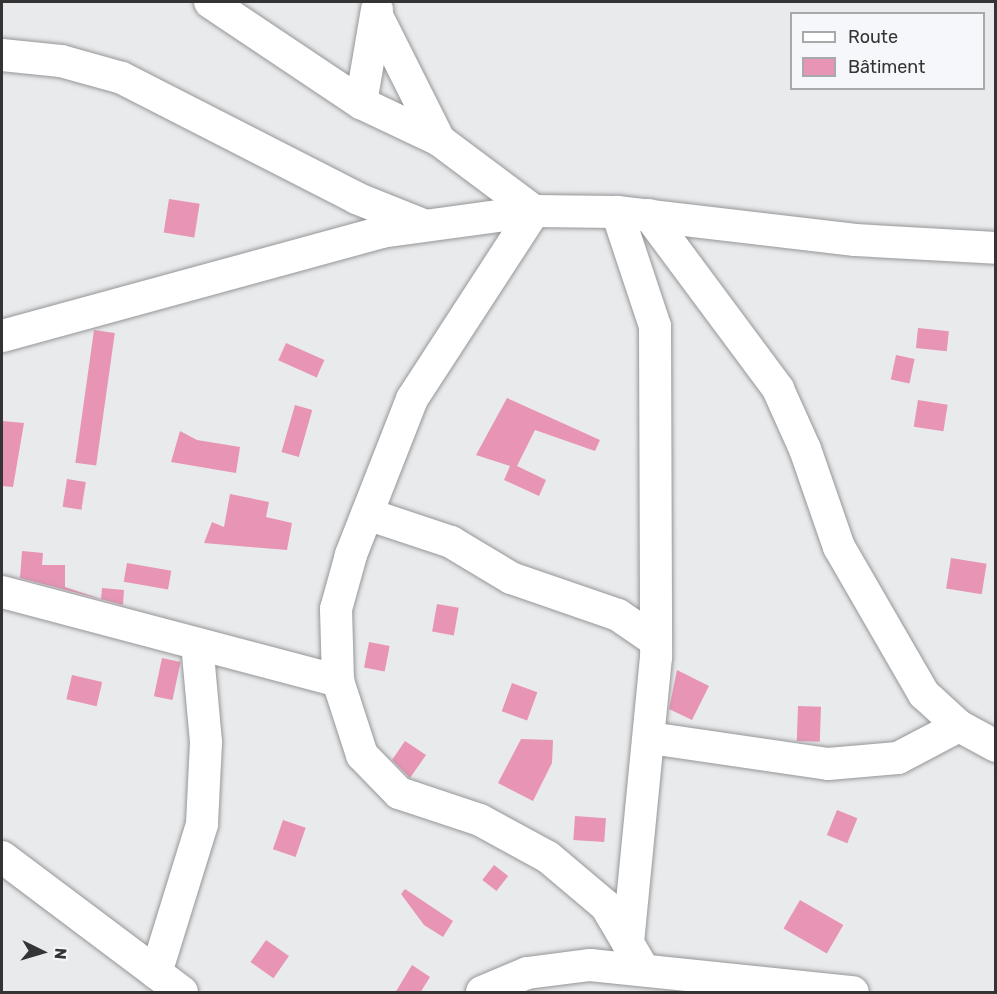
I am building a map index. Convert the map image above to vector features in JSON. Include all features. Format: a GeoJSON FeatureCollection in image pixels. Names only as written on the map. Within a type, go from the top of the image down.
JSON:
{"type":"FeatureCollection","features":[{"type":"Feature","properties":{"kind":"street"},"geometry":{"type":"LineString","coordinates":[[210,2],[362,103],[439,140],[534,211]]}},
{"type":"Feature","properties":{"kind":"street"},"geometry":{"type":"LineString","coordinates":[[362,103],[377,9]]}},
{"type":"Feature","properties":{"kind":"street"},"geometry":{"type":"LineString","coordinates":[[377,9],[439,140]]}},
{"type":"Feature","properties":{"kind":"street"},"geometry":{"type":"LineString","coordinates":[[2,55],[61,61],[122,78],[356,198],[424,225]]}},
{"type":"Feature","properties":{"kind":"street"},"geometry":{"type":"LineString","coordinates":[[534,211],[412,399],[367,514],[336,609],[338,681],[362,755],[399,793],[480,820],[548,857],[606,906],[635,955]]}},
{"type":"Feature","properties":{"kind":"street"},"geometry":{"type":"LineString","coordinates":[[2,336],[109,311],[288,255],[424,225],[534,211],[617,212],[855,240],[996,248]]}},
{"type":"Feature","properties":{"kind":"street"},"geometry":{"type":"LineString","coordinates":[[617,212],[655,326],[650,738],[635,955]]}},
{"type":"Feature","properties":{"kind":"street"},"geometry":{"type":"LineString","coordinates":[[649,215],[778,389],[805,448],[839,547],[924,694],[959,726],[996,746]]}},
{"type":"Feature","properties":{"kind":"street"},"geometry":{"type":"LineString","coordinates":[[367,514],[451,542],[511,578],[618,615],[653,639]]}},
{"type":"Feature","properties":{"kind":"street"},"geometry":{"type":"LineString","coordinates":[[2,592],[338,681]]}},
{"type":"Feature","properties":{"kind":"street"},"geometry":{"type":"LineString","coordinates":[[156,973],[202,824],[206,742],[196,644]]}},
{"type":"Feature","properties":{"kind":"street"},"geometry":{"type":"LineString","coordinates":[[650,738],[828,764],[898,758],[959,726]]}},
{"type":"Feature","properties":{"kind":"street"},"geometry":{"type":"LineString","coordinates":[[2,857],[182,993]]}},
{"type":"Feature","properties":{"kind":"street"},"geometry":{"type":"LineString","coordinates":[[482,993],[527,973],[635,955],[853,993]]}},
{"type":"Feature","properties":{"kind":"building"},"geometry":{"type":"Polygon","coordinates":[[[169,199],[200,204],[194,237],[164,233],[169,199]]]}},
{"type":"Feature","properties":{"kind":"building"},"geometry":{"type":"Polygon","coordinates":[[[918,328],[949,331],[947,351],[916,348],[918,328]]]}},
{"type":"Feature","properties":{"kind":"building"},"geometry":{"type":"Polygon","coordinates":[[[94,330],[115,333],[96,466],[75,463],[94,330]]]}},
{"type":"Feature","properties":{"kind":"building"},"geometry":{"type":"Polygon","coordinates":[[[286,343],[324,360],[317,377],[278,360],[286,343]]]}},
{"type":"Feature","properties":{"kind":"building"},"geometry":{"type":"Polygon","coordinates":[[[896,355],[915,359],[909,383],[891,379],[896,355]]]}},
{"type":"Feature","properties":{"kind":"building"},"geometry":{"type":"Polygon","coordinates":[[[507,398],[600,440],[595,451],[535,430],[517,466],[546,480],[539,496],[504,480],[510,466],[476,455],[507,398]]]}},
{"type":"Feature","properties":{"kind":"building"},"geometry":{"type":"Polygon","coordinates":[[[918,400],[948,405],[943,431],[914,427],[918,400]]]}},
{"type":"Feature","properties":{"kind":"building"},"geometry":{"type":"Polygon","coordinates":[[[295,405],[312,410],[299,457],[281,452],[295,405]]]}},
{"type":"Feature","properties":{"kind":"building"},"geometry":{"type":"Polygon","coordinates":[[[2,421],[24,423],[13,487],[2,486],[2,421]]]}},
{"type":"Feature","properties":{"kind":"building"},"geometry":{"type":"Polygon","coordinates":[[[180,431],[197,440],[240,447],[236,473],[171,462],[180,431]]]}},
{"type":"Feature","properties":{"kind":"building"},"geometry":{"type":"Polygon","coordinates":[[[67,479],[86,482],[81,510],[63,507],[67,479]]]}},
{"type":"Feature","properties":{"kind":"building"},"geometry":{"type":"Polygon","coordinates":[[[230,494],[269,502],[266,517],[292,523],[287,550],[204,543],[212,522],[224,527],[230,494]]]}},
{"type":"Feature","properties":{"kind":"building"},"geometry":{"type":"Polygon","coordinates":[[[22,551],[43,553],[42,565],[65,565],[65,587],[101,599],[102,588],[124,590],[123,605],[20,578],[22,551]]]}},
{"type":"Feature","properties":{"kind":"building"},"geometry":{"type":"Polygon","coordinates":[[[951,558],[987,564],[982,594],[946,589],[951,558]]]}},
{"type":"Feature","properties":{"kind":"building"},"geometry":{"type":"Polygon","coordinates":[[[127,563],[171,571],[168,590],[124,582],[127,563]]]}},
{"type":"Feature","properties":{"kind":"building"},"geometry":{"type":"Polygon","coordinates":[[[437,604],[459,608],[454,635],[432,632],[437,604]]]}},
{"type":"Feature","properties":{"kind":"building"},"geometry":{"type":"Polygon","coordinates":[[[369,642],[390,646],[385,672],[364,668],[369,642]]]}},
{"type":"Feature","properties":{"kind":"building"},"geometry":{"type":"Polygon","coordinates":[[[162,658],[181,662],[172,700],[154,696],[162,658]]]}},
{"type":"Feature","properties":{"kind":"building"},"geometry":{"type":"Polygon","coordinates":[[[677,670],[709,686],[692,720],[669,709],[677,670]]]}},
{"type":"Feature","properties":{"kind":"building"},"geometry":{"type":"Polygon","coordinates":[[[72,675],[102,682],[97,706],[66,699],[72,675]]]}},
{"type":"Feature","properties":{"kind":"building"},"geometry":{"type":"Polygon","coordinates":[[[512,683],[537,692],[527,720],[502,711],[512,683]]]}},
{"type":"Feature","properties":{"kind":"building"},"geometry":{"type":"Polygon","coordinates":[[[798,706],[821,707],[820,742],[797,741],[798,706]]]}},
{"type":"Feature","properties":{"kind":"building"},"geometry":{"type":"Polygon","coordinates":[[[521,739],[553,740],[552,763],[533,801],[498,783],[521,739]]]}},
{"type":"Feature","properties":{"kind":"building"},"geometry":{"type":"Polygon","coordinates":[[[405,741],[426,755],[410,778],[392,760],[405,741]]]}},
{"type":"Feature","properties":{"kind":"building"},"geometry":{"type":"Polygon","coordinates":[[[837,810],[857,818],[847,843],[827,835],[837,810]]]}},
{"type":"Feature","properties":{"kind":"building"},"geometry":{"type":"Polygon","coordinates":[[[575,816],[606,818],[604,842],[573,840],[575,816]]]}},
{"type":"Feature","properties":{"kind":"building"},"geometry":{"type":"Polygon","coordinates":[[[283,820],[306,828],[296,857],[273,849],[283,820]]]}},
{"type":"Feature","properties":{"kind":"building"},"geometry":{"type":"Polygon","coordinates":[[[494,865],[508,876],[496,891],[482,880],[494,865]]]}},
{"type":"Feature","properties":{"kind":"building"},"geometry":{"type":"Polygon","coordinates":[[[405,889],[453,921],[443,937],[424,925],[401,894],[405,889]]]}},
{"type":"Feature","properties":{"kind":"building"},"geometry":{"type":"Polygon","coordinates":[[[800,900],[843,925],[827,954],[784,929],[800,900]]]}},
{"type":"Feature","properties":{"kind":"building"},"geometry":{"type":"Polygon","coordinates":[[[266,940],[289,956],[273,978],[251,962],[266,940]]]}},
{"type":"Feature","properties":{"kind":"building"},"geometry":{"type":"Polygon","coordinates":[[[412,965],[430,977],[420,993],[395,993],[412,965]]]}}]}
